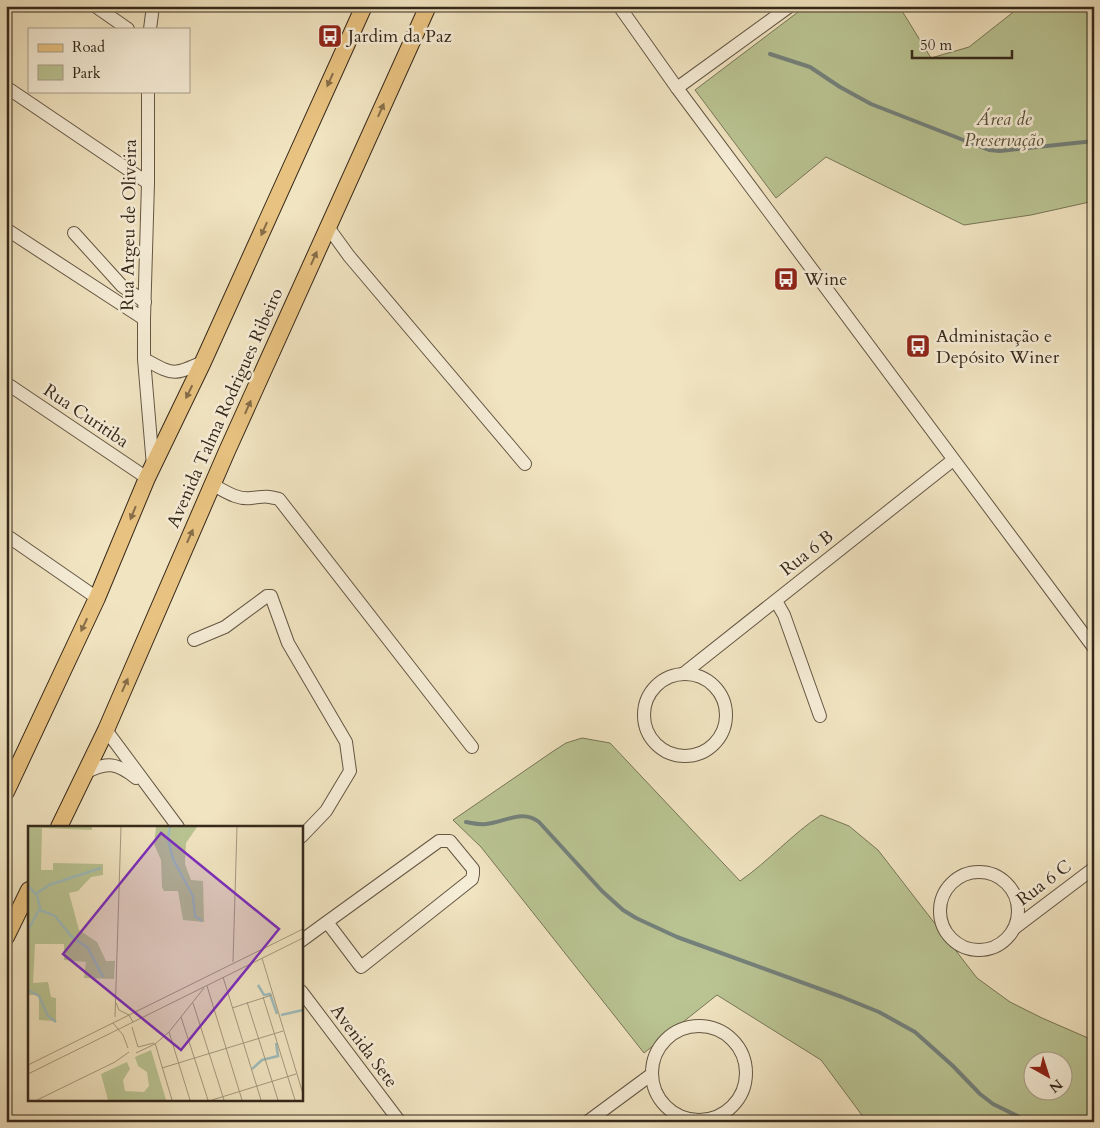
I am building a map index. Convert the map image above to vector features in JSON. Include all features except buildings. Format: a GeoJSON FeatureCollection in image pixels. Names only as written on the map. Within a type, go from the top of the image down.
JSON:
{"type":"FeatureCollection","features":[{"type":"Feature","properties":{"kind":"main road"},"geometry":{"type":"LineString","coordinates":[[6,792],[97,598],[150,472],[203,362],[364,6]]}},
{"type":"Feature","properties":{"kind":"main road","name":"Avenida Talma Rodrigues Ribeiro"},"geometry":{"type":"LineString","coordinates":[[59,826],[106,730],[213,485],[428,6]]}},
{"type":"Feature","properties":{"kind":"main road"},"geometry":{"type":"LineString","coordinates":[[6,937],[28,892]]}},
{"type":"Feature","properties":{"kind":"street"},"geometry":{"type":"LineString","coordinates":[[95,6],[127,28]]}},
{"type":"Feature","properties":{"kind":"street"},"geometry":{"type":"LineString","coordinates":[[150,28],[153,6]]}},
{"type":"Feature","properties":{"kind":"street"},"geometry":{"type":"LineString","coordinates":[[619,6],[677,88],[1094,648]]}},
{"type":"Feature","properties":{"kind":"street"},"geometry":{"type":"LineString","coordinates":[[677,88],[790,6]]}},
{"type":"Feature","properties":{"kind":"street"},"geometry":{"type":"LineString","coordinates":[[6,87],[148,184]]}},
{"type":"Feature","properties":{"kind":"street","name":"Rua Argeu de Oliveira"},"geometry":{"type":"LineString","coordinates":[[148,92],[144,359],[150,472]]}},
{"type":"Feature","properties":{"kind":"street"},"geometry":{"type":"LineString","coordinates":[[328,227],[350,256],[525,464]]}},
{"type":"Feature","properties":{"kind":"street"},"geometry":{"type":"LineString","coordinates":[[6,229],[144,318]]}},
{"type":"Feature","properties":{"kind":"street"},"geometry":{"type":"LineString","coordinates":[[74,233],[122,286],[144,302]]}},
{"type":"Feature","properties":{"kind":"street"},"geometry":{"type":"LineString","coordinates":[[144,359],[173,373],[183,372],[203,362]]}},
{"type":"Feature","properties":{"kind":"street","name":"Rua Curitiba"},"geometry":{"type":"LineString","coordinates":[[6,383],[150,472]]}},
{"type":"Feature","properties":{"kind":"street","name":"Rua 6 B"},"geometry":{"type":"LineString","coordinates":[[683,674],[697,676],[709,681],[718,691],[724,703],[726,716],[723,730],[716,741],[706,750],[693,755],[680,755],[666,751],[656,744],[648,733],[644,720],[645,706],[650,694],[659,683],[670,676],[683,674],[953,460]]}},
{"type":"Feature","properties":{"kind":"street"},"geometry":{"type":"LineString","coordinates":[[213,485],[233,496],[250,499],[266,495],[279,499],[472,747]]}},
{"type":"Feature","properties":{"kind":"street"},"geometry":{"type":"LineString","coordinates":[[6,535],[97,598]]}},
{"type":"Feature","properties":{"kind":"street"},"geometry":{"type":"LineString","coordinates":[[194,640],[224,627],[267,596],[272,596],[288,642],[346,742],[350,771],[326,811],[302,836]]}},
{"type":"Feature","properties":{"kind":"street"},"geometry":{"type":"LineString","coordinates":[[776,601],[784,615],[820,716]]}},
{"type":"Feature","properties":{"kind":"street"},"geometry":{"type":"LineString","coordinates":[[106,730],[177,826]]}},
{"type":"Feature","properties":{"kind":"street"},"geometry":{"type":"LineString","coordinates":[[85,772],[100,765],[122,767],[150,789]]}},
{"type":"Feature","properties":{"kind":"street"},"geometry":{"type":"LineString","coordinates":[[302,940],[327,922],[439,841],[450,841],[473,869],[474,874],[472,878],[361,966],[327,922]]}},
{"type":"Feature","properties":{"kind":"street","name":"Rua 6 C"},"geometry":{"type":"LineString","coordinates":[[1016,926],[1019,914],[1018,901],[1013,890],[1004,880],[993,874],[980,872],[967,874],[956,879],[947,888],[941,900],[942,926],[949,938],[960,946],[972,950],[986,950],[998,946],[1009,938],[1016,926],[1094,868]]}},
{"type":"Feature","properties":{"kind":"street","name":"Avenida Sete"},"geometry":{"type":"LineString","coordinates":[[302,992],[400,1122]]}},
{"type":"Feature","properties":{"kind":"street"},"geometry":{"type":"LineString","coordinates":[[587,1122],[652,1074],[653,1062],[658,1050],[665,1040],[680,1030],[698,1025],[710,1026],[722,1031],[732,1038],[740,1048],[745,1059],[747,1071],[746,1083],[734,1105],[724,1113],[713,1118],[701,1120],[688,1119],[677,1115],[667,1107],[659,1098],[654,1087],[652,1074]]}},
{"type":"Feature","properties":{"kind":"green space","name":"Área de Preservação"},"geometry":{"type":"Polygon","coordinates":[[[806,6],[899,6],[931,58],[969,47],[1021,6],[1094,6],[1094,201],[1031,215],[964,225],[826,157],[776,198],[695,90],[806,6]]]}},
{"type":"Feature","properties":{"kind":"green space"},"geometry":{"type":"Polygon","coordinates":[[[582,738],[610,743],[740,881],[821,815],[849,826],[878,850],[977,978],[1010,1002],[1088,1038],[1094,1044],[1094,1122],[867,1122],[821,1060],[717,995],[644,1053],[481,847],[453,820],[566,743],[582,738]]]}},
{"type":"Feature","properties":{"kind":"waterway"},"geometry":{"type":"LineString","coordinates":[[770,54],[810,67],[840,87],[871,104],[989,150],[1000,151],[1094,141]]}},
{"type":"Feature","properties":{"kind":"waterway"},"geometry":{"type":"LineString","coordinates":[[466,822],[483,824],[520,816],[533,818],[539,822],[602,891],[623,910],[636,918],[677,937],[879,1012],[915,1032],[993,1104],[1030,1122]]}},
{"type":"Feature","properties":{"kind":"place","name":"Jardim da Paz"},"geometry":{"type":"Point","coordinates":[330,36]}},
{"type":"Feature","properties":{"kind":"place","name":"Wine"},"geometry":{"type":"Point","coordinates":[786,279]}},
{"type":"Feature","properties":{"kind":"place","name":"Administação e Depósito Winer"},"geometry":{"type":"Point","coordinates":[918,346]}}]}
